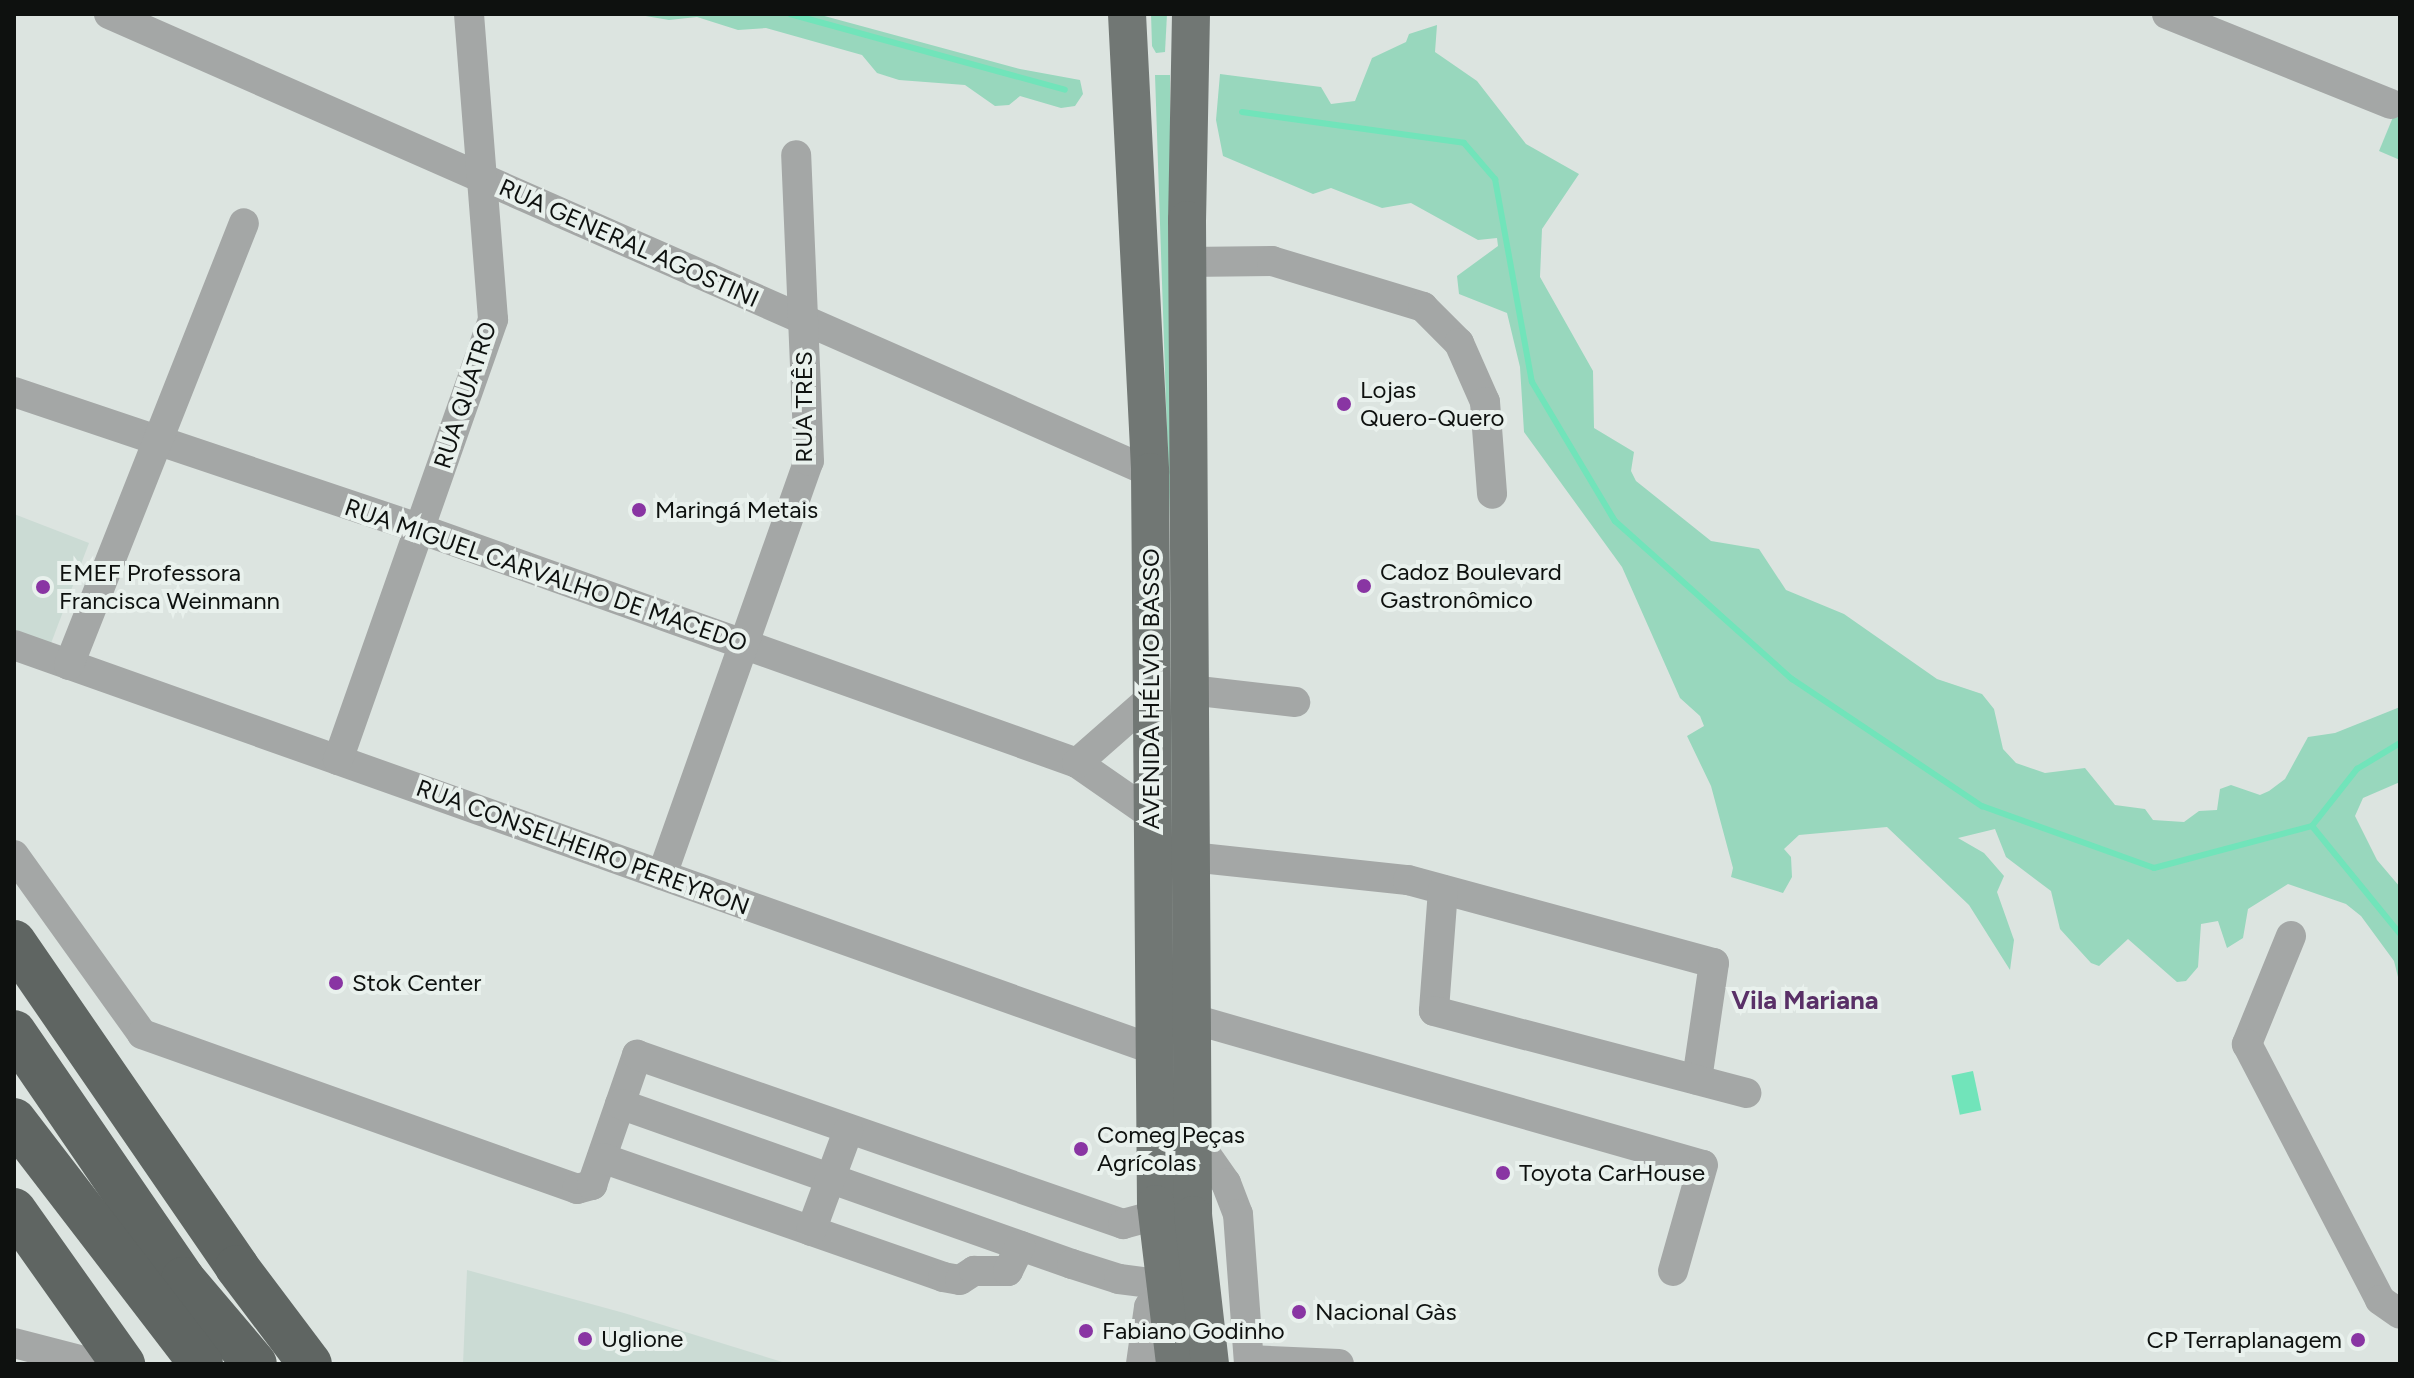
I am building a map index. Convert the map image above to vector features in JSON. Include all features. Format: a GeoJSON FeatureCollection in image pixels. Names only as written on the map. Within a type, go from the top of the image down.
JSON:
{"type":"FeatureCollection","features":[{"type":"Feature","properties":{"kind":"highway"},"geometry":{"type":"LineString","coordinates":[[14,942],[237,1267],[310,1364]]}},
{"type":"Feature","properties":{"kind":"highway"},"geometry":{"type":"LineString","coordinates":[[14,1032],[183,1279],[255,1364]]}},
{"type":"Feature","properties":{"kind":"highway"},"geometry":{"type":"LineString","coordinates":[[14,1120],[201,1364]]}},
{"type":"Feature","properties":{"kind":"highway"},"geometry":{"type":"LineString","coordinates":[[14,1210],[123,1364]]}},
{"type":"Feature","properties":{"kind":"main road"},"geometry":{"type":"LineString","coordinates":[[1128,29],[1162,65],[1192,24]]}},
{"type":"Feature","properties":{"kind":"main road","name":"AVENIDA HÉLVIO BASSO"},"geometry":{"type":"LineString","coordinates":[[1192,24],[1187,262],[1193,1215],[1210,1364]]}},
{"type":"Feature","properties":{"kind":"main road","name":"AVENIDA HÉLVIO BASSO"},"geometry":{"type":"LineString","coordinates":[[1128,29],[1150,472],[1152,1049],[1156,1204],[1175,1364]]}},
{"type":"Feature","properties":{"kind":"street","name":"RUA GENERAL AGOSTINI"},"geometry":{"type":"LineString","coordinates":[[109,14],[1150,472]]}},
{"type":"Feature","properties":{"kind":"street","name":"RUA QUATRO"},"geometry":{"type":"LineString","coordinates":[[338,760],[493,319],[469,14]]}},
{"type":"Feature","properties":{"kind":"street"},"geometry":{"type":"LineString","coordinates":[[2172,15],[2391,104]]}},
{"type":"Feature","properties":{"kind":"street","name":"RUA TRÊS"},"geometry":{"type":"LineString","coordinates":[[662,875],[809,461],[796,155]]}},
{"type":"Feature","properties":{"kind":"street"},"geometry":{"type":"LineString","coordinates":[[69,665],[244,223]]}},
{"type":"Feature","properties":{"kind":"street"},"geometry":{"type":"LineString","coordinates":[[1187,262],[1272,261],[1423,307],[1459,343],[1485,402],[1492,494]]}},
{"type":"Feature","properties":{"kind":"street","name":"RUA MIGUEL CARVALHO DE MACEDO"},"geometry":{"type":"LineString","coordinates":[[14,392],[420,529],[1077,763],[1152,815]]}},
{"type":"Feature","properties":{"kind":"street","name":"RUA CONSELHEIRO PEREYRON"},"geometry":{"type":"LineString","coordinates":[[14,645],[1152,1049]]}},
{"type":"Feature","properties":{"kind":"street"},"geometry":{"type":"LineString","coordinates":[[1190,690],[1295,702]]}},
{"type":"Feature","properties":{"kind":"street"},"geometry":{"type":"LineString","coordinates":[[1077,763],[1152,697]]}},
{"type":"Feature","properties":{"kind":"street"},"geometry":{"type":"LineString","coordinates":[[14,855],[142,1034],[159,1043],[577,1189],[592,1185],[637,1055],[848,1131],[1123,1224],[1146,1218],[1156,1204]]}},
{"type":"Feature","properties":{"kind":"street"},"geometry":{"type":"LineString","coordinates":[[1191,857],[1408,880],[1714,963],[1697,1080]]}},
{"type":"Feature","properties":{"kind":"street"},"geometry":{"type":"LineString","coordinates":[[1443,890],[1434,1011],[1746,1093]]}},
{"type":"Feature","properties":{"kind":"street"},"geometry":{"type":"LineString","coordinates":[[2291,936],[2247,1044],[2380,1300],[2400,1314]]}},
{"type":"Feature","properties":{"kind":"street"},"geometry":{"type":"LineString","coordinates":[[86,1043],[130,1017]]}},
{"type":"Feature","properties":{"kind":"street"},"geometry":{"type":"LineString","coordinates":[[1193,1019],[1703,1165],[1673,1271]]}},
{"type":"Feature","properties":{"kind":"street"},"geometry":{"type":"LineString","coordinates":[[620,1104],[1119,1279],[1165,1285],[1149,1307],[1141,1364]]}},
{"type":"Feature","properties":{"kind":"street"},"geometry":{"type":"LineString","coordinates":[[811,1231],[848,1131]]}},
{"type":"Feature","properties":{"kind":"street"},"geometry":{"type":"LineString","coordinates":[[1193,1136],[1226,1183],[1238,1214],[1249,1362],[1339,1364]]}},
{"type":"Feature","properties":{"kind":"street"},"geometry":{"type":"LineString","coordinates":[[602,1158],[960,1280],[974,1271],[1008,1271],[1020,1246]]}},
{"type":"Feature","properties":{"kind":"street"},"geometry":{"type":"LineString","coordinates":[[1193,1215],[1212,1209],[1238,1214]]}},
{"type":"Feature","properties":{"kind":"street"},"geometry":{"type":"LineString","coordinates":[[14,1343],[95,1364]]}},
{"type":"Feature","properties":{"kind":"shaded area"},"geometry":{"type":"Polygon","coordinates":[[[634,14],[817,14],[1020,69],[1080,80],[1083,94],[1075,106],[1061,108],[1020,96],[1009,105],[995,106],[965,85],[899,80],[877,73],[862,55],[766,28],[738,30],[697,17],[669,20],[634,14]]]}},
{"type":"Feature","properties":{"kind":"shaded area"},"geometry":{"type":"Polygon","coordinates":[[[1151,14],[1167,14],[1165,52],[1156,53],[1152,46],[1151,14]]]}},
{"type":"Feature","properties":{"kind":"shaded area"},"geometry":{"type":"Polygon","coordinates":[[[1437,25],[1435,52],[1477,81],[1526,144],[1579,174],[1542,229],[1540,277],[1593,371],[1594,428],[1634,452],[1631,471],[1636,481],[1711,541],[1759,549],[1786,590],[1844,614],[1937,679],[1982,694],[1994,709],[2003,749],[2016,763],[2045,773],[2085,768],[2115,805],[2145,809],[2153,820],[2184,822],[2199,811],[2217,810],[2220,789],[2231,785],[2260,795],[2269,791],[2285,779],[2308,737],[2335,733],[2400,707],[2400,782],[2363,798],[2355,816],[2377,860],[2400,887],[2400,985],[2394,961],[2361,916],[2346,904],[2288,884],[2248,909],[2243,938],[2227,948],[2218,921],[2201,924],[2198,967],[2186,981],[2177,982],[2128,939],[2099,966],[2091,963],[2060,929],[2051,891],[2006,857],[1995,829],[1958,838],[1984,853],[2004,876],[1997,892],[2014,940],[2010,970],[1969,905],[1887,827],[1799,835],[1784,849],[1791,857],[1792,877],[1783,893],[1731,877],[1733,868],[1711,786],[1687,736],[1704,726],[1700,716],[1680,698],[1622,567],[1524,432],[1520,367],[1507,313],[1459,294],[1457,276],[1498,246],[1497,238],[1478,240],[1411,203],[1382,208],[1331,188],[1313,194],[1223,156],[1216,120],[1220,74],[1321,87],[1331,104],[1355,101],[1372,58],[1406,42],[1409,34],[1437,25]]]}},
{"type":"Feature","properties":{"kind":"shaded area"},"geometry":{"type":"Polygon","coordinates":[[[1155,75],[1170,75],[1172,389],[1171,828],[1171,550],[1155,75]]]}},
{"type":"Feature","properties":{"kind":"shaded area"},"geometry":{"type":"Polygon","coordinates":[[[2400,100],[2400,160],[2379,151],[2400,100]]]}},
{"type":"Feature","properties":{"kind":"shaded area","name":"EMEF Professora Francisca Weinmann"},"geometry":{"type":"Polygon","coordinates":[[[14,514],[89,543],[50,646],[14,632],[14,514]]]}},
{"type":"Feature","properties":{"kind":"shaded area"},"geometry":{"type":"Polygon","coordinates":[[[1973,1071],[1981,1110],[1960,1115],[1951,1076],[1973,1071]]]}},
{"type":"Feature","properties":{"kind":"shaded area","name":"Uglione"},"geometry":{"type":"Polygon","coordinates":[[[467,1270],[624,1313],[789,1364],[463,1364],[467,1270]]]}},
{"type":"Feature","properties":{"kind":"waterway"},"geometry":{"type":"LineString","coordinates":[[790,14],[1065,90]]}},
{"type":"Feature","properties":{"kind":"waterway"},"geometry":{"type":"LineString","coordinates":[[1242,112],[1464,143],[1495,179],[1532,382],[1615,521],[1792,679],[1982,806],[2154,868],[2312,826],[2357,769],[2400,743]]}},
{"type":"Feature","properties":{"kind":"waterway"},"geometry":{"type":"LineString","coordinates":[[2312,826],[2400,934]]}},
{"type":"Feature","properties":{"kind":"place","name":"Lojas Quero-Quero"},"geometry":{"type":"Point","coordinates":[1344,404]}},
{"type":"Feature","properties":{"kind":"place","name":"Maringá Metais"},"geometry":{"type":"Point","coordinates":[639,510]}},
{"type":"Feature","properties":{"kind":"place","name":"Cadoz Boulevard Gastronômico"},"geometry":{"type":"Point","coordinates":[1364,586]}},
{"type":"Feature","properties":{"kind":"place","name":"EMEF Professora Francisca Weinmann"},"geometry":{"type":"Point","coordinates":[43,587]}},
{"type":"Feature","properties":{"kind":"place","name":"Stok Center"},"geometry":{"type":"Point","coordinates":[336,983]}},
{"type":"Feature","properties":{"kind":"place","name":"Comeg Peças Agrícolas"},"geometry":{"type":"Point","coordinates":[1081,1149]}},
{"type":"Feature","properties":{"kind":"place","name":"Toyota CarHouse"},"geometry":{"type":"Point","coordinates":[1503,1173]}},
{"type":"Feature","properties":{"kind":"place","name":"Nacional Gàs"},"geometry":{"type":"Point","coordinates":[1299,1312]}},
{"type":"Feature","properties":{"kind":"place","name":"Fabiano Godinho"},"geometry":{"type":"Point","coordinates":[1086,1331]}},
{"type":"Feature","properties":{"kind":"place","name":"Uglione"},"geometry":{"type":"Point","coordinates":[585,1339]}},
{"type":"Feature","properties":{"kind":"place","name":"CP Terraplanagem"},"geometry":{"type":"Point","coordinates":[2358,1340]}},
{"type":"Feature","properties":{"kind":"district","name":"Vila Mariana"},"geometry":{"type":"Point","coordinates":[1805,1001]}}]}
